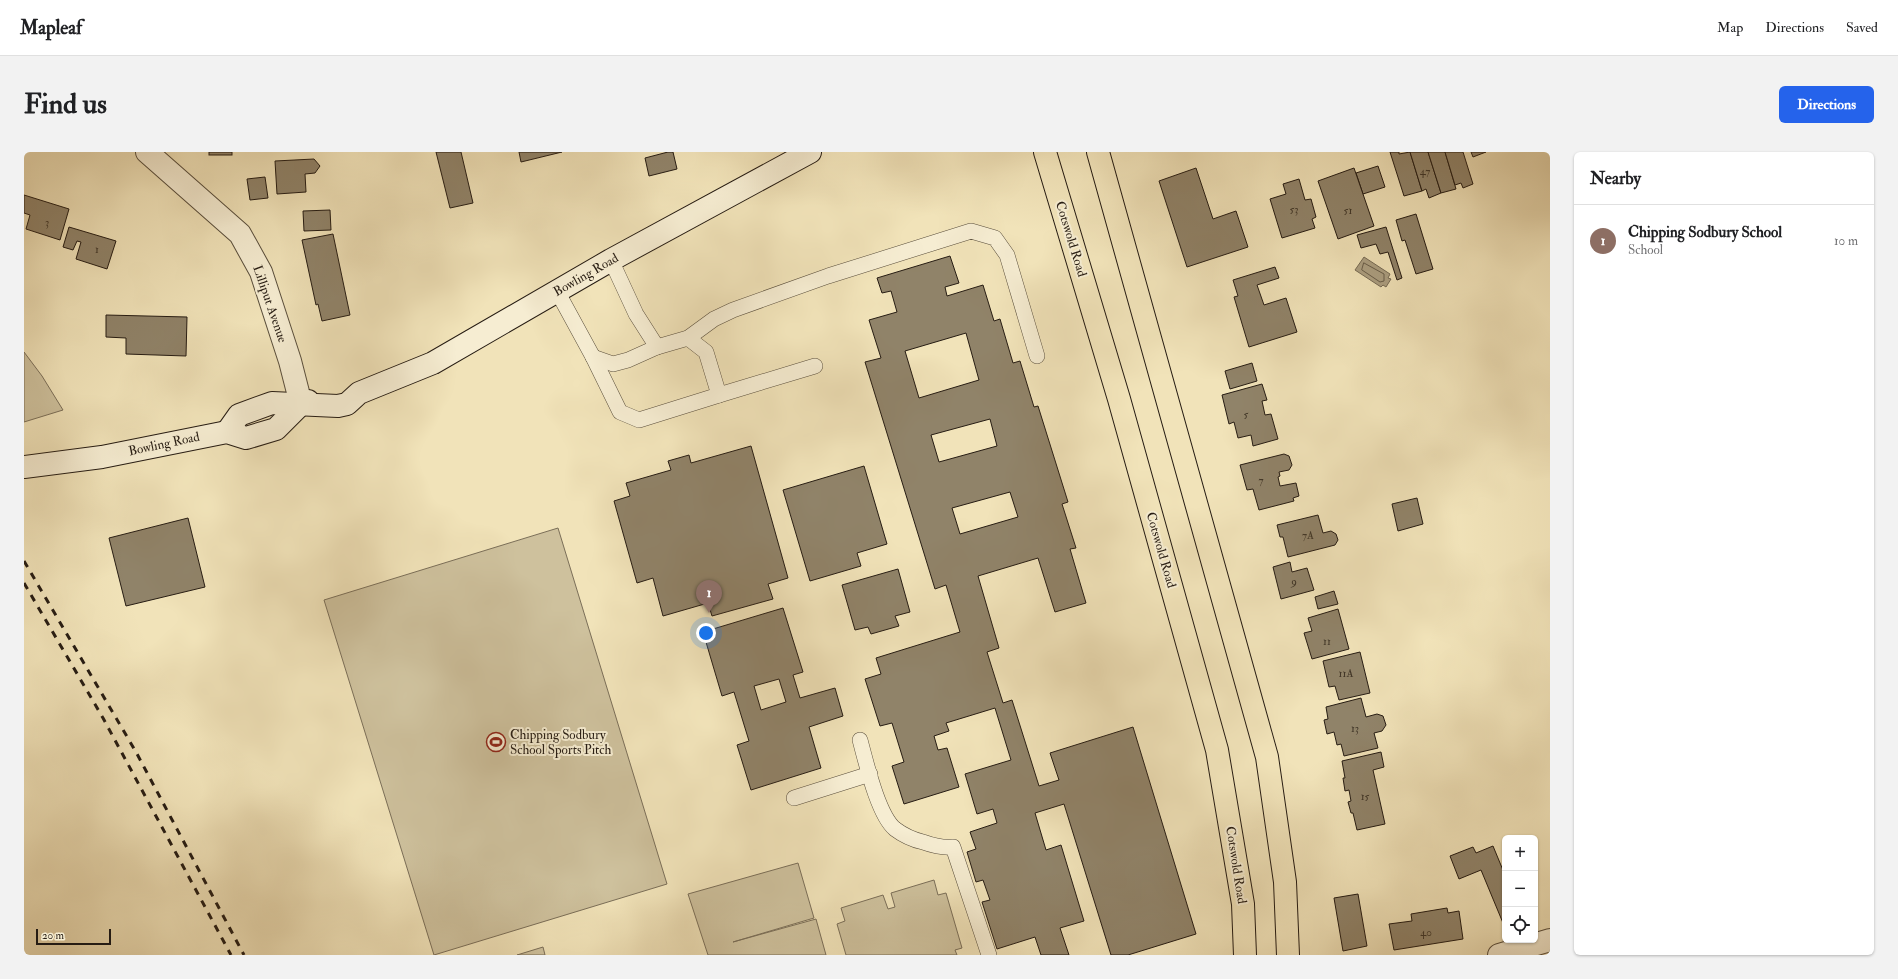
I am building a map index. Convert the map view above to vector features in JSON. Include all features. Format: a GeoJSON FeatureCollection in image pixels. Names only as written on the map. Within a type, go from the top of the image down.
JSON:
{"type":"FeatureCollection","features":[{"type":"Feature","properties":{"kind":"main road","name":"Cotswold Road"},"geometry":{"type":"LineString","coordinates":[[1045,152],[1119,399],[1218,750],[1243,904],[1245,955]]}},
{"type":"Feature","properties":{"kind":"main road"},"geometry":{"type":"LineString","coordinates":[[1098,152],[1267,757],[1285,882],[1288,955]]}},
{"type":"Feature","properties":{"kind":"street","name":"Lilliput Avenue"},"geometry":{"type":"LineString","coordinates":[[147,152],[240,234],[261,272],[290,361],[301,404]]}},
{"type":"Feature","properties":{"kind":"street","name":"Bowling Road"},"geometry":{"type":"LineString","coordinates":[[24,467],[102,457],[227,432],[239,415],[272,403],[301,404],[346,388],[359,392],[433,364],[611,260],[810,152]]}},
{"type":"Feature","properties":{"kind":"street"},"geometry":{"type":"LineString","coordinates":[[1499,955],[1550,940]]}},
{"type":"Feature","properties":{"kind":"lane"},"geometry":{"type":"LineString","coordinates":[[593,357],[613,364],[628,360],[657,347],[688,338],[714,319],[733,310],[828,276],[972,231],[995,238],[1007,255],[1037,356]]}},
{"type":"Feature","properties":{"kind":"lane"},"geometry":{"type":"LineString","coordinates":[[611,260],[636,314],[657,347]]}},
{"type":"Feature","properties":{"kind":"lane"},"geometry":{"type":"LineString","coordinates":[[557,291],[593,357],[620,412],[639,420],[816,366]]}},
{"type":"Feature","properties":{"kind":"lane"},"geometry":{"type":"LineString","coordinates":[[688,338],[706,352],[719,395]]}},
{"type":"Feature","properties":{"kind":"lane"},"geometry":{"type":"LineString","coordinates":[[860,740],[870,774],[886,817],[894,828],[918,841],[943,848],[953,847],[988,955]]}},
{"type":"Feature","properties":{"kind":"lane"},"geometry":{"type":"LineString","coordinates":[[794,798],[870,774]]}},
{"type":"Feature","properties":{"kind":"shaded area"},"geometry":{"type":"Polygon","coordinates":[[[24,352],[42,376],[63,410],[24,422],[24,352]]]}},
{"type":"Feature","properties":{"kind":"shaded area","name":"Chipping Sodbury School Sports Pitch"},"geometry":{"type":"Polygon","coordinates":[[[558,528],[667,884],[434,955],[324,600],[558,528]]]}},
{"type":"Feature","properties":{"kind":"shaded area"},"geometry":{"type":"Polygon","coordinates":[[[798,863],[814,918],[733,942],[816,919],[826,955],[708,955],[688,894],[798,863]]]}},
{"type":"Feature","properties":{"kind":"shaded area"},"geometry":{"type":"Polygon","coordinates":[[[934,880],[938,895],[946,893],[962,948],[955,950],[957,955],[846,955],[837,924],[845,921],[841,908],[883,895],[888,909],[895,907],[891,893],[934,880]]]}},
{"type":"Feature","properties":{"kind":"shaded area"},"geometry":{"type":"Polygon","coordinates":[[[543,947],[545,955],[517,955],[543,947]]]}},
{"type":"Feature","properties":{"kind":"water"},"geometry":{"type":"Polygon","coordinates":[[[1364,257],[1390,274],[1388,278],[1391,279],[1386,287],[1383,285],[1381,287],[1355,270],[1364,257]]]}},
{"type":"Feature","properties":{"kind":"building"},"geometry":{"type":"Polygon","coordinates":[[[209,152],[232,152],[232,155],[209,155],[209,152]]]}},
{"type":"Feature","properties":{"kind":"building"},"geometry":{"type":"Polygon","coordinates":[[[436,152],[461,152],[473,203],[450,208],[436,152]]]}},
{"type":"Feature","properties":{"kind":"building"},"geometry":{"type":"Polygon","coordinates":[[[519,152],[562,152],[521,162],[519,152]]]}},
{"type":"Feature","properties":{"kind":"building"},"geometry":{"type":"Polygon","coordinates":[[[673,152],[677,169],[649,176],[645,158],[673,152]]]}},
{"type":"Feature","properties":{"kind":"building"},"geometry":{"type":"Polygon","coordinates":[[[1390,152],[1399,152],[1399,154],[1410,152],[1422,191],[1404,196],[1390,152]]]}},
{"type":"Feature","properties":{"kind":"building"},"geometry":{"type":"Polygon","coordinates":[[[1410,152],[1428,152],[1441,193],[1429,198],[1426,189],[1422,191],[1410,152]]]}},
{"type":"Feature","properties":{"kind":"building"},"geometry":{"type":"Polygon","coordinates":[[[1428,152],[1445,152],[1456,189],[1441,193],[1428,152]]]}},
{"type":"Feature","properties":{"kind":"building"},"geometry":{"type":"Polygon","coordinates":[[[1445,152],[1463,152],[1473,184],[1463,188],[1461,183],[1455,185],[1445,152]]]}},
{"type":"Feature","properties":{"kind":"building"},"geometry":{"type":"Polygon","coordinates":[[[1471,152],[1486,152],[1473,157],[1471,152]]]}},
{"type":"Feature","properties":{"kind":"building"},"geometry":{"type":"Polygon","coordinates":[[[314,159],[320,166],[315,173],[305,174],[306,192],[277,194],[275,161],[314,159]]]}},
{"type":"Feature","properties":{"kind":"building"},"geometry":{"type":"Polygon","coordinates":[[[1378,166],[1385,187],[1363,194],[1356,173],[1378,166]]]}},
{"type":"Feature","properties":{"kind":"building"},"geometry":{"type":"Polygon","coordinates":[[[1196,168],[1213,219],[1236,211],[1248,247],[1187,267],[1159,181],[1196,168]]]}},
{"type":"Feature","properties":{"kind":"building"},"geometry":{"type":"Polygon","coordinates":[[[1354,168],[1374,226],[1338,239],[1318,181],[1354,168]]]}},
{"type":"Feature","properties":{"kind":"building"},"geometry":{"type":"Polygon","coordinates":[[[265,177],[268,198],[250,200],[247,179],[265,177]]]}},
{"type":"Feature","properties":{"kind":"building"},"geometry":{"type":"Polygon","coordinates":[[[1299,179],[1305,200],[1311,199],[1316,217],[1312,219],[1315,228],[1282,238],[1270,199],[1286,194],[1283,184],[1299,179]]]}},
{"type":"Feature","properties":{"kind":"building"},"geometry":{"type":"Polygon","coordinates":[[[24,195],[69,209],[60,240],[26,229],[30,215],[24,213],[24,195]]]}},
{"type":"Feature","properties":{"kind":"building"},"geometry":{"type":"Polygon","coordinates":[[[330,210],[331,230],[304,231],[303,211],[330,210]]]}},
{"type":"Feature","properties":{"kind":"building"},"geometry":{"type":"Polygon","coordinates":[[[1416,214],[1433,269],[1416,274],[1405,240],[1402,241],[1396,220],[1416,214]]]}},
{"type":"Feature","properties":{"kind":"building"},"geometry":{"type":"Polygon","coordinates":[[[69,227],[116,241],[107,269],[76,259],[81,242],[77,241],[73,250],[63,247],[69,227]]]}},
{"type":"Feature","properties":{"kind":"building"},"geometry":{"type":"Polygon","coordinates":[[[1386,227],[1402,278],[1397,280],[1388,252],[1380,254],[1376,244],[1361,248],[1357,235],[1386,227]]]}},
{"type":"Feature","properties":{"kind":"building"},"geometry":{"type":"Polygon","coordinates":[[[333,234],[350,315],[322,321],[318,304],[316,305],[302,240],[333,234]]]}},
{"type":"Feature","properties":{"kind":"building"},"geometry":{"type":"Polygon","coordinates":[[[950,256],[959,283],[945,287],[947,296],[983,285],[994,321],[1000,319],[1013,363],[1020,361],[1034,407],[1038,406],[1068,502],[1062,504],[1076,548],[1070,549],[1086,603],[1055,612],[1038,558],[978,576],[999,648],[987,652],[1003,703],[1012,700],[1039,786],[1059,780],[1050,753],[1133,727],[1196,934],[1128,955],[1111,955],[1064,804],[1035,813],[1046,850],[1061,845],[1084,921],[1060,928],[1069,955],[1041,955],[1035,937],[997,949],[982,902],[990,900],[983,880],[976,882],[967,852],[976,849],[970,832],[997,823],[993,809],[977,814],[965,774],[1011,760],[995,708],[946,723],[949,731],[934,736],[938,750],[947,748],[959,787],[904,804],[892,766],[904,762],[892,723],[880,726],[865,679],[881,674],[876,658],[960,632],[946,585],[935,589],[865,362],[881,358],[869,320],[897,312],[891,291],[882,293],[877,278],[950,256]],[[966,333],[905,351],[919,398],[979,380],[966,333]],[[990,419],[931,435],[939,462],[997,446],[990,419]],[[1010,492],[952,508],[960,534],[1018,517],[1010,492]]]}},
{"type":"Feature","properties":{"kind":"building"},"geometry":{"type":"Polygon","coordinates":[[[1275,267],[1279,278],[1257,285],[1264,305],[1286,298],[1297,332],[1249,347],[1234,297],[1238,296],[1233,280],[1275,267]]]}},
{"type":"Feature","properties":{"kind":"building"},"geometry":{"type":"Polygon","coordinates":[[[106,315],[187,317],[186,356],[126,354],[126,338],[106,337],[106,315]]]}},
{"type":"Feature","properties":{"kind":"building"},"geometry":{"type":"Polygon","coordinates":[[[1252,363],[1257,381],[1230,389],[1225,371],[1252,363]]]}},
{"type":"Feature","properties":{"kind":"building"},"geometry":{"type":"Polygon","coordinates":[[[1262,384],[1267,400],[1262,401],[1265,415],[1271,414],[1278,439],[1253,446],[1251,435],[1238,438],[1234,422],[1229,424],[1222,395],[1262,384]]]}},
{"type":"Feature","properties":{"kind":"building"},"geometry":{"type":"Polygon","coordinates":[[[751,446],[788,578],[768,584],[773,599],[712,616],[708,603],[663,616],[653,578],[637,583],[614,501],[630,496],[626,483],[671,470],[668,461],[689,455],[691,463],[751,446]]]}},
{"type":"Feature","properties":{"kind":"building"},"geometry":{"type":"Polygon","coordinates":[[[1284,454],[1289,456],[1292,465],[1289,470],[1279,472],[1280,476],[1278,477],[1280,486],[1296,483],[1299,496],[1293,498],[1294,501],[1259,510],[1253,489],[1247,490],[1240,465],[1284,454]]]}},
{"type":"Feature","properties":{"kind":"building"},"geometry":{"type":"Polygon","coordinates":[[[864,466],[887,544],[857,553],[861,566],[810,581],[783,490],[864,466]]]}},
{"type":"Feature","properties":{"kind":"building"},"geometry":{"type":"Polygon","coordinates":[[[1417,498],[1423,524],[1398,531],[1392,504],[1417,498]]]}},
{"type":"Feature","properties":{"kind":"building"},"geometry":{"type":"Polygon","coordinates":[[[1318,515],[1323,533],[1331,531],[1336,534],[1338,540],[1335,545],[1288,557],[1283,537],[1280,537],[1277,525],[1318,515]]]}},
{"type":"Feature","properties":{"kind":"building"},"geometry":{"type":"Polygon","coordinates":[[[188,518],[205,587],[126,606],[109,538],[188,518]]]}},
{"type":"Feature","properties":{"kind":"building"},"geometry":{"type":"Polygon","coordinates":[[[1290,562],[1292,572],[1307,568],[1314,590],[1281,599],[1273,567],[1290,562]]]}},
{"type":"Feature","properties":{"kind":"building"},"geometry":{"type":"Polygon","coordinates":[[[898,569],[910,612],[895,616],[899,626],[871,634],[868,627],[855,630],[842,585],[898,569]]]}},
{"type":"Feature","properties":{"kind":"building"},"geometry":{"type":"Polygon","coordinates":[[[1334,591],[1338,604],[1318,609],[1315,597],[1334,591]]]}},
{"type":"Feature","properties":{"kind":"building"},"geometry":{"type":"Polygon","coordinates":[[[783,608],[803,672],[793,675],[800,698],[835,688],[843,716],[809,727],[821,768],[751,790],[737,745],[749,741],[734,692],[722,696],[703,632],[783,608]],[[779,679],[754,686],[761,710],[786,702],[779,679]]]}},
{"type":"Feature","properties":{"kind":"building"},"geometry":{"type":"Polygon","coordinates":[[[1338,609],[1349,649],[1312,659],[1304,633],[1312,631],[1308,618],[1338,609]]]}},
{"type":"Feature","properties":{"kind":"building"},"geometry":{"type":"Polygon","coordinates":[[[1360,652],[1370,693],[1339,700],[1335,686],[1329,687],[1323,661],[1360,652]]]}},
{"type":"Feature","properties":{"kind":"building"},"geometry":{"type":"Polygon","coordinates":[[[1361,698],[1366,717],[1377,714],[1383,716],[1386,725],[1382,731],[1374,733],[1378,748],[1344,756],[1341,744],[1337,745],[1334,732],[1327,734],[1324,720],[1328,719],[1326,707],[1361,698]]]}},
{"type":"Feature","properties":{"kind":"building"},"geometry":{"type":"Polygon","coordinates":[[[1381,752],[1384,767],[1373,770],[1385,824],[1357,830],[1353,813],[1351,813],[1348,802],[1351,801],[1349,790],[1345,791],[1343,778],[1345,778],[1342,761],[1381,752]]]}},
{"type":"Feature","properties":{"kind":"building"},"geometry":{"type":"Polygon","coordinates":[[[1493,846],[1502,868],[1502,921],[1481,870],[1459,879],[1450,856],[1473,847],[1476,853],[1493,846]]]}},
{"type":"Feature","properties":{"kind":"building"},"geometry":{"type":"Polygon","coordinates":[[[1358,894],[1367,946],[1343,951],[1334,898],[1358,894]]]}},
{"type":"Feature","properties":{"kind":"building"},"geometry":{"type":"Polygon","coordinates":[[[1447,908],[1448,913],[1459,911],[1463,939],[1394,950],[1389,924],[1412,921],[1411,914],[1447,908]]]}},
{"type":"Feature","properties":{"kind":"railway"},"geometry":{"type":"LineString","coordinates":[[24,561],[136,752],[244,955]]}},
{"type":"Feature","properties":{"kind":"railway"},"geometry":{"type":"LineString","coordinates":[[24,583],[103,718],[231,955]]}},
{"type":"Feature","properties":{"kind":"place","name":"Chipping Sodbury School"},"geometry":{"type":"Point","coordinates":[709,613]}},
{"type":"Feature","properties":{"kind":"place","name":"Chipping Sodbury School Sports Pitch"},"geometry":{"type":"Point","coordinates":[496,742]}}]}
